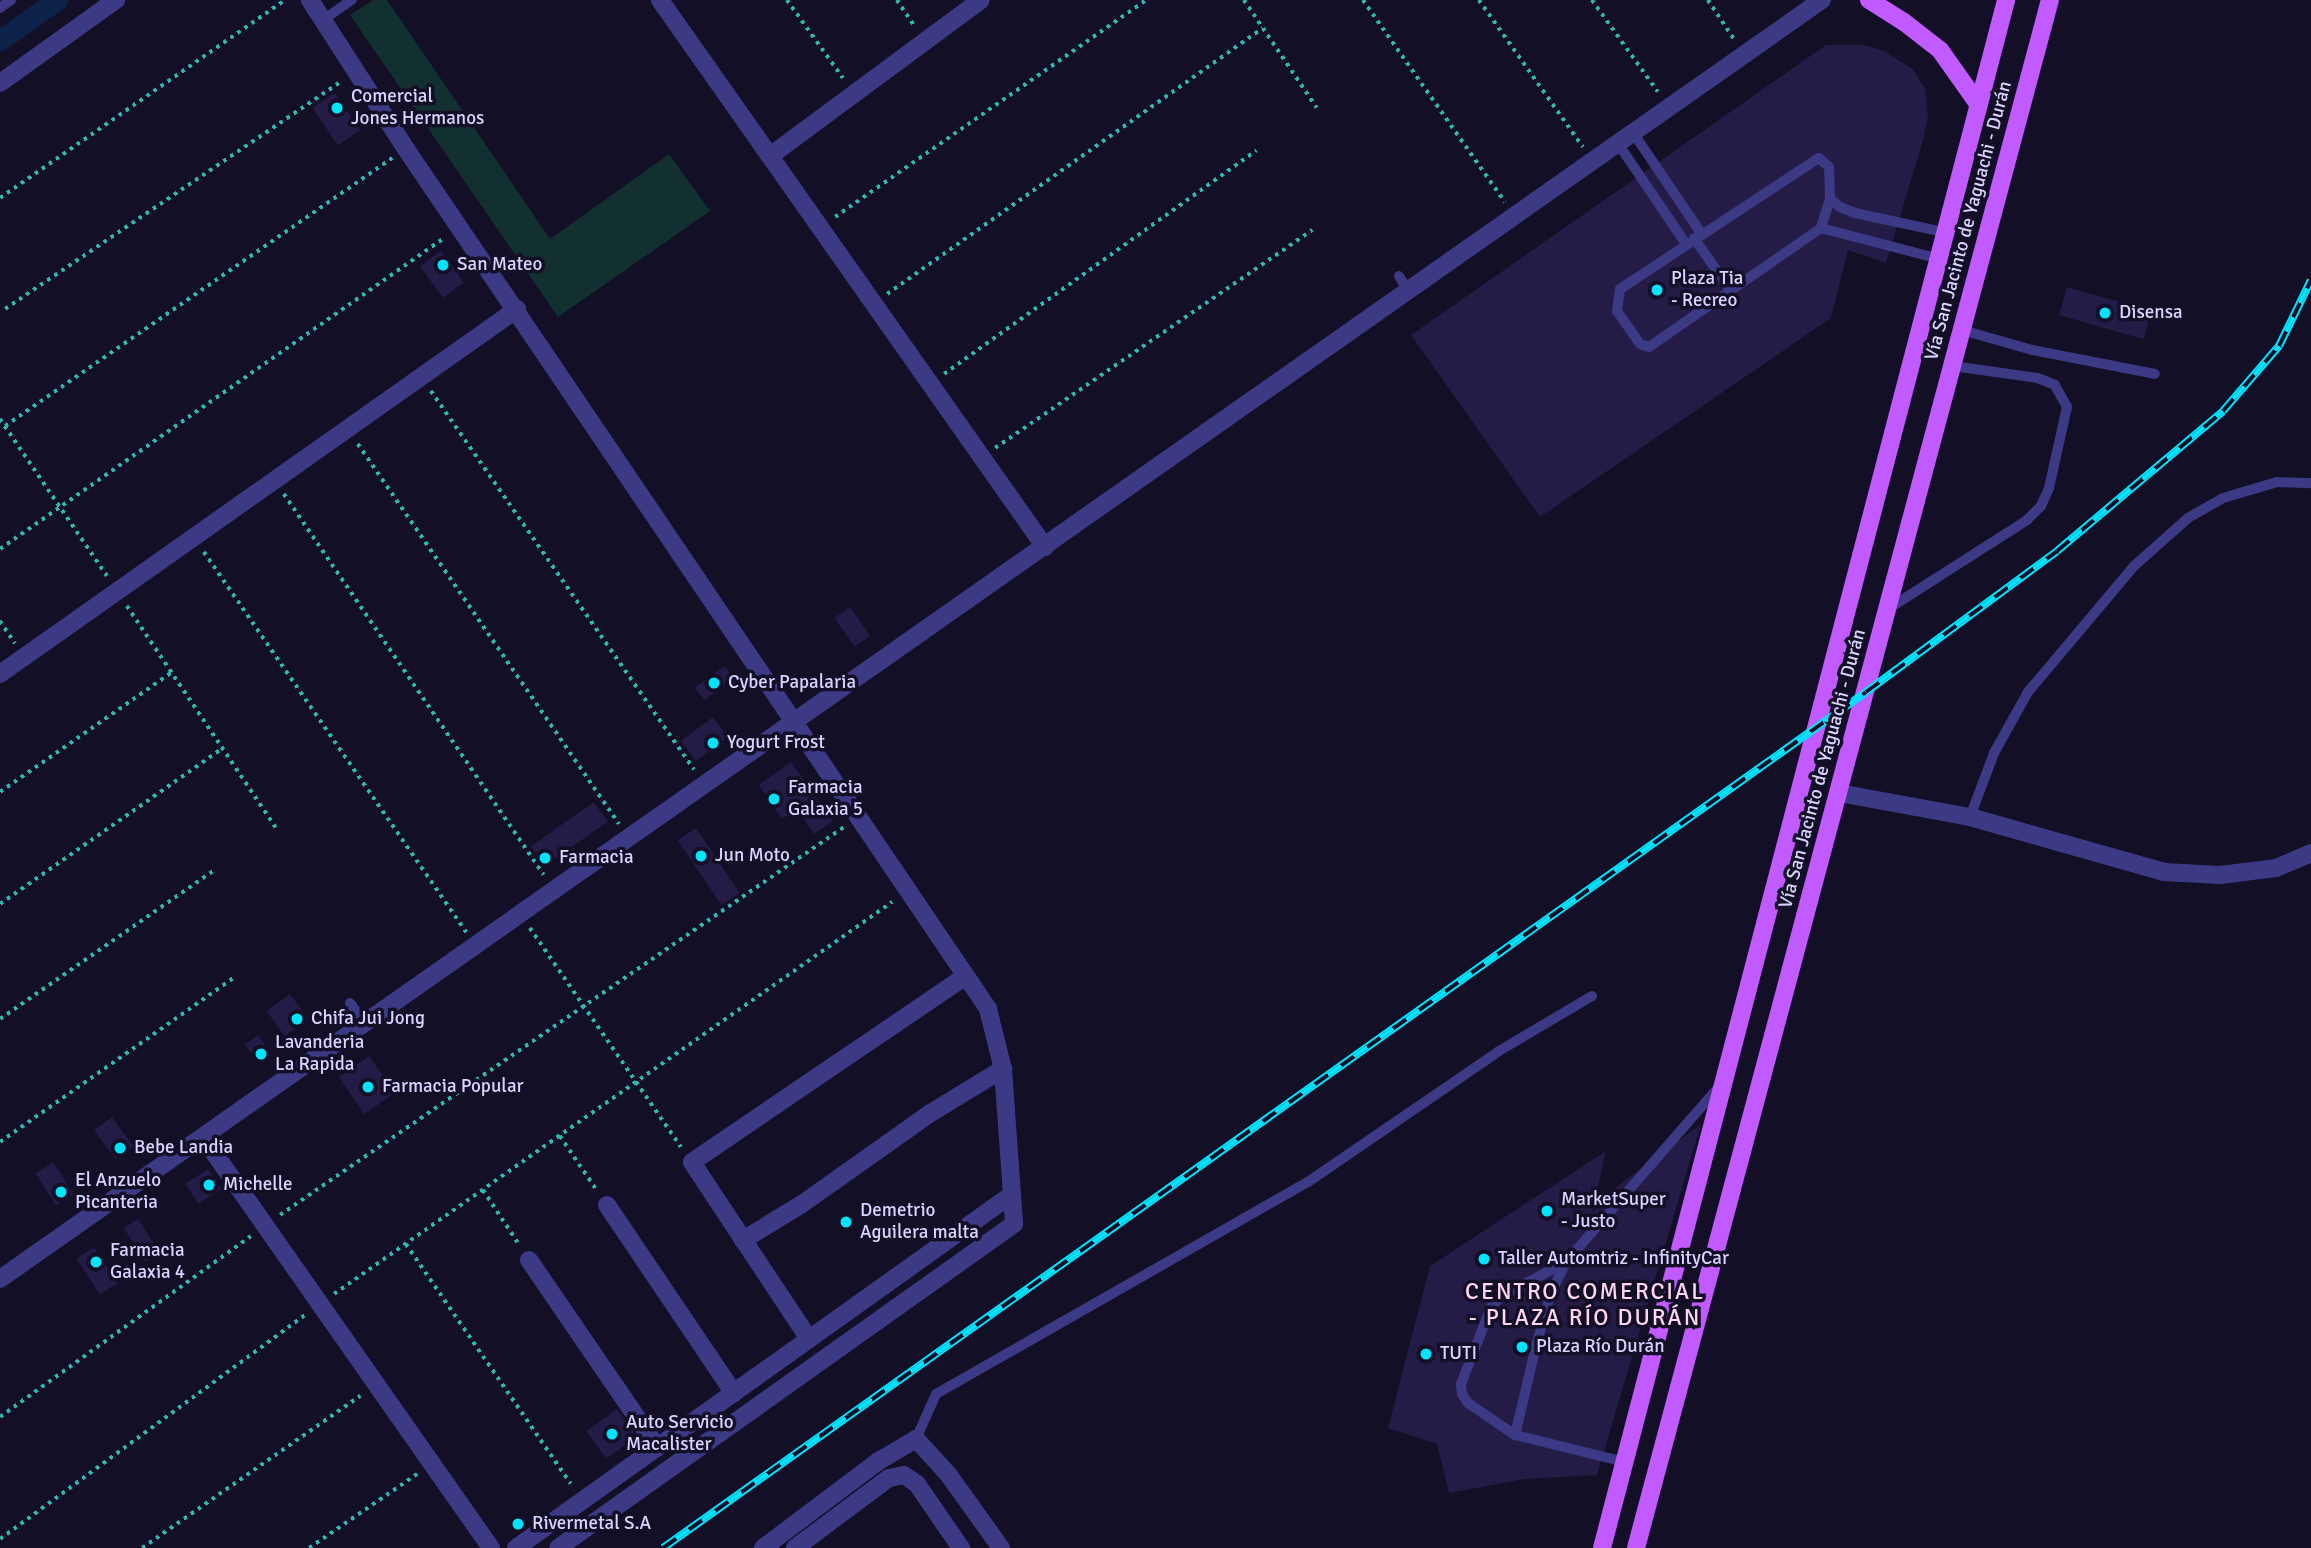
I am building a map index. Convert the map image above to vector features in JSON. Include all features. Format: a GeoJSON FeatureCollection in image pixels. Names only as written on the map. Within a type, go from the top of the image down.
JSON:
{"type":"FeatureCollection","features":[{"type":"Feature","properties":{"kind":"main road"},"geometry":{"type":"LineString","coordinates":[[1869,0],[1905,22],[1940,50],[1979,105]]}},
{"type":"Feature","properties":{"kind":"main road","name":"Vía San Jacinto de Yaguachi - Durán"},"geometry":{"type":"LineString","coordinates":[[1602,1548],[2006,0]]}},
{"type":"Feature","properties":{"kind":"main road","name":"Vía San Jacinto de Yaguachi - Durán"},"geometry":{"type":"LineString","coordinates":[[1636,1548],[2050,0]]}},
{"type":"Feature","properties":{"kind":"street"},"geometry":{"type":"LineString","coordinates":[[0,83],[116,0]]}},
{"type":"Feature","properties":{"kind":"street"},"geometry":{"type":"LineString","coordinates":[[310,0],[406,149],[517,309],[793,724],[988,1009],[1003,1069],[1014,1224],[558,1548]]}},
{"type":"Feature","properties":{"kind":"street"},"geometry":{"type":"LineString","coordinates":[[660,0],[1045,547]]}},
{"type":"Feature","properties":{"kind":"street"},"geometry":{"type":"LineString","coordinates":[[770,156],[981,0]]}},
{"type":"Feature","properties":{"kind":"street"},"geometry":{"type":"LineString","coordinates":[[0,1279],[1822,0]]}},
{"type":"Feature","properties":{"kind":"street"},"geometry":{"type":"LineString","coordinates":[[0,674],[116,589],[517,309]]}},
{"type":"Feature","properties":{"kind":"street"},"geometry":{"type":"LineString","coordinates":[[1839,793],[1970,817],[2164,872],[2231,874],[2276,868],[2311,853]]}},
{"type":"Feature","properties":{"kind":"street"},"geometry":{"type":"LineString","coordinates":[[808,1339],[692,1162],[966,976]]}},
{"type":"Feature","properties":{"kind":"street"},"geometry":{"type":"LineString","coordinates":[[743,1240],[802,1204],[929,1114],[1003,1069]]}},
{"type":"Feature","properties":{"kind":"street"},"geometry":{"type":"LineString","coordinates":[[203,1137],[491,1548]]}},
{"type":"Feature","properties":{"kind":"street"},"geometry":{"type":"LineString","coordinates":[[516,1548],[1011,1195]]}},
{"type":"Feature","properties":{"kind":"street"},"geometry":{"type":"LineString","coordinates":[[607,1205],[734,1393]]}},
{"type":"Feature","properties":{"kind":"street"},"geometry":{"type":"LineString","coordinates":[[529,1260],[657,1447]]}},
{"type":"Feature","properties":{"kind":"street"},"geometry":{"type":"LineString","coordinates":[[763,1548],[877,1462],[916,1439],[948,1474],[1001,1548]]}},
{"type":"Feature","properties":{"kind":"street"},"geometry":{"type":"LineString","coordinates":[[795,1548],[888,1478],[904,1475],[917,1484],[961,1548]]}},
{"type":"Feature","properties":{"kind":"lane"},"geometry":{"type":"LineString","coordinates":[[0,8],[12,0]]}},
{"type":"Feature","properties":{"kind":"lane"},"geometry":{"type":"LineString","coordinates":[[323,20],[352,0]]}},
{"type":"Feature","properties":{"kind":"lane"},"geometry":{"type":"LineString","coordinates":[[1626,139],[1731,291]]}},
{"type":"Feature","properties":{"kind":"lane"},"geometry":{"type":"LineString","coordinates":[[1626,139],[1694,238]]}},
{"type":"Feature","properties":{"kind":"lane"},"geometry":{"type":"LineString","coordinates":[[1813,159],[1824,159],[1829,167],[1830,199],[1821,228],[1661,341],[1649,347],[1640,344],[1617,311],[1617,293],[1813,159]]}},
{"type":"Feature","properties":{"kind":"lane"},"geometry":{"type":"LineString","coordinates":[[1830,199],[1854,213],[1944,232]]}},
{"type":"Feature","properties":{"kind":"lane"},"geometry":{"type":"LineString","coordinates":[[1821,228],[1937,258]]}},
{"type":"Feature","properties":{"kind":"lane"},"geometry":{"type":"LineString","coordinates":[[1399,276],[1409,292]]}},
{"type":"Feature","properties":{"kind":"lane"},"geometry":{"type":"LineString","coordinates":[[1962,330],[2032,351],[2155,374]]}},
{"type":"Feature","properties":{"kind":"lane"},"geometry":{"type":"LineString","coordinates":[[1888,610],[2027,520],[2041,506],[2049,488],[2067,407],[2055,385],[2038,378],[1953,366]]}},
{"type":"Feature","properties":{"kind":"lane"},"geometry":{"type":"LineString","coordinates":[[1970,817],[1994,753],[2028,692],[2133,566],[2188,518],[2223,498],[2277,482],[2311,483]]}},
{"type":"Feature","properties":{"kind":"lane"},"geometry":{"type":"LineString","coordinates":[[916,1439],[936,1394],[1308,1182],[1499,1051],[1592,996]]}},
{"type":"Feature","properties":{"kind":"lane"},"geometry":{"type":"LineString","coordinates":[[350,1003],[365,1024]]}},
{"type":"Feature","properties":{"kind":"lane"},"geometry":{"type":"LineString","coordinates":[[1515,1435],[1551,1293],[1566,1262],[1723,1082]]}},
{"type":"Feature","properties":{"kind":"lane"},"geometry":{"type":"LineString","coordinates":[[1566,1262],[1502,1296],[1492,1305],[1461,1384],[1462,1394],[1468,1404],[1515,1435],[1625,1462]]}},
{"type":"Feature","properties":{"kind":"path"},"geometry":{"type":"LineString","coordinates":[[0,198],[285,0]]}},
{"type":"Feature","properties":{"kind":"path"},"geometry":{"type":"LineString","coordinates":[[787,0],[855,93]]}},
{"type":"Feature","properties":{"kind":"path"},"geometry":{"type":"LineString","coordinates":[[897,0],[925,41]]}},
{"type":"Feature","properties":{"kind":"path"},"geometry":{"type":"LineString","coordinates":[[821,227],[1146,0]]}},
{"type":"Feature","properties":{"kind":"path"},"geometry":{"type":"LineString","coordinates":[[1244,0],[1317,108]]}},
{"type":"Feature","properties":{"kind":"path"},"geometry":{"type":"LineString","coordinates":[[1363,0],[1516,217]]}},
{"type":"Feature","properties":{"kind":"path"},"geometry":{"type":"LineString","coordinates":[[1479,0],[1594,162]]}},
{"type":"Feature","properties":{"kind":"path"},"geometry":{"type":"LineString","coordinates":[[1592,0],[1670,109]]}},
{"type":"Feature","properties":{"kind":"path"},"geometry":{"type":"LineString","coordinates":[[1708,0],[1746,55]]}},
{"type":"Feature","properties":{"kind":"path"},"geometry":{"type":"LineString","coordinates":[[874,303],[1262,28]]}},
{"type":"Feature","properties":{"kind":"path"},"geometry":{"type":"LineString","coordinates":[[5,309],[357,71]]}},
{"type":"Feature","properties":{"kind":"path"},"geometry":{"type":"LineString","coordinates":[[5,426],[406,149]]}},
{"type":"Feature","properties":{"kind":"path"},"geometry":{"type":"LineString","coordinates":[[930,384],[1256,151]]}},
{"type":"Feature","properties":{"kind":"path"},"geometry":{"type":"LineString","coordinates":[[0,549],[460,227]]}},
{"type":"Feature","properties":{"kind":"path"},"geometry":{"type":"LineString","coordinates":[[982,457],[1312,230]]}},
{"type":"Feature","properties":{"kind":"path"},"geometry":{"type":"LineString","coordinates":[[420,376],[705,786]]}},
{"type":"Feature","properties":{"kind":"path"},"geometry":{"type":"LineString","coordinates":[[0,419],[276,828]]}},
{"type":"Feature","properties":{"kind":"path"},"geometry":{"type":"LineString","coordinates":[[347,428],[629,839]]}},
{"type":"Feature","properties":{"kind":"path"},"geometry":{"type":"LineString","coordinates":[[274,479],[555,891]]}},
{"type":"Feature","properties":{"kind":"path"},"geometry":{"type":"LineString","coordinates":[[193,536],[476,947]]}},
{"type":"Feature","properties":{"kind":"path"},"geometry":{"type":"LineString","coordinates":[[0,621],[24,656]]}},
{"type":"Feature","properties":{"kind":"path"},"geometry":{"type":"LineString","coordinates":[[0,792],[172,672]]}},
{"type":"Feature","properties":{"kind":"path"},"geometry":{"type":"LineString","coordinates":[[0,904],[223,748]]}},
{"type":"Feature","properties":{"kind":"path"},"geometry":{"type":"LineString","coordinates":[[0,1417],[265,1225],[858,818]]}},
{"type":"Feature","properties":{"kind":"path"},"geometry":{"type":"LineString","coordinates":[[0,1019],[213,871]]}},
{"type":"Feature","properties":{"kind":"path"},"geometry":{"type":"LineString","coordinates":[[0,1539],[320,1304],[908,891]]}},
{"type":"Feature","properties":{"kind":"path"},"geometry":{"type":"LineString","coordinates":[[521,915],[692,1162]]}},
{"type":"Feature","properties":{"kind":"path"},"geometry":{"type":"LineString","coordinates":[[0,1142],[235,977]]}},
{"type":"Feature","properties":{"kind":"path"},"geometry":{"type":"LineString","coordinates":[[560,1136],[607,1205]]}},
{"type":"Feature","properties":{"kind":"path"},"geometry":{"type":"LineString","coordinates":[[483,1190],[529,1260]]}},
{"type":"Feature","properties":{"kind":"path"},"geometry":{"type":"LineString","coordinates":[[406,1244],[583,1501]]}},
{"type":"Feature","properties":{"kind":"path"},"geometry":{"type":"LineString","coordinates":[[142,1548],[376,1384]]}},
{"type":"Feature","properties":{"kind":"path"},"geometry":{"type":"LineString","coordinates":[[309,1548],[432,1464]]}},
{"type":"Feature","properties":{"kind":"green space"},"geometry":{"type":"Polygon","coordinates":[[[373,0],[387,0],[550,239],[669,154],[710,211],[558,317],[350,15],[373,0]]]}},
{"type":"Feature","properties":{"kind":"building","name":"Plaza Tia - Recreo"},"geometry":{"type":"Polygon","coordinates":[[[1826,45],[1864,45],[1884,51],[1913,69],[1925,89],[1928,115],[1924,137],[1886,263],[1848,250],[1831,318],[1540,517],[1411,335],[1826,45]]]}},
{"type":"Feature","properties":{"kind":"building"},"geometry":{"type":"Polygon","coordinates":[[[335,93],[360,130],[338,145],[313,108],[335,93]]]}},
{"type":"Feature","properties":{"kind":"building"},"geometry":{"type":"Polygon","coordinates":[[[441,251],[464,283],[443,298],[420,266],[441,251]]]}},
{"type":"Feature","properties":{"kind":"building","name":"Disensa"},"geometry":{"type":"Polygon","coordinates":[[[2067,287],[2152,311],[2144,339],[2059,315],[2067,287]]]}},
{"type":"Feature","properties":{"kind":"building"},"geometry":{"type":"Polygon","coordinates":[[[850,607],[870,636],[855,647],[834,618],[850,607]]]}},
{"type":"Feature","properties":{"kind":"building","name":"Cyber Papalaria"},"geometry":{"type":"Polygon","coordinates":[[[725,666],[734,679],[704,700],[695,687],[725,666]]]}},
{"type":"Feature","properties":{"kind":"building"},"geometry":{"type":"Polygon","coordinates":[[[713,717],[728,737],[696,761],[681,741],[713,717]]]}},
{"type":"Feature","properties":{"kind":"building"},"geometry":{"type":"Polygon","coordinates":[[[791,762],[833,821],[814,834],[797,809],[782,819],[759,785],[791,762]]]}},
{"type":"Feature","properties":{"kind":"building"},"geometry":{"type":"Polygon","coordinates":[[[594,802],[608,822],[545,866],[531,846],[594,802]]]}},
{"type":"Feature","properties":{"kind":"building"},"geometry":{"type":"Polygon","coordinates":[[[696,828],[740,893],[721,905],[678,840],[696,828]]]}},
{"type":"Feature","properties":{"kind":"building"},"geometry":{"type":"Polygon","coordinates":[[[290,994],[308,1019],[285,1036],[267,1011],[290,994]]]}},
{"type":"Feature","properties":{"kind":"building"},"geometry":{"type":"Polygon","coordinates":[[[258,1035],[271,1053],[258,1062],[245,1044],[258,1035]]]}},
{"type":"Feature","properties":{"kind":"building"},"geometry":{"type":"Polygon","coordinates":[[[369,1056],[395,1093],[365,1114],[339,1077],[369,1056]]]}},
{"type":"Feature","properties":{"kind":"building"},"geometry":{"type":"Polygon","coordinates":[[[112,1117],[133,1146],[115,1159],[94,1130],[112,1117]]]}},
{"type":"Feature","properties":{"kind":"building","name":"Plaza Río Durán"},"geometry":{"type":"Polygon","coordinates":[[[1701,1124],[1597,1475],[1525,1479],[1449,1493],[1437,1444],[1388,1428],[1430,1266],[1606,1151],[1592,1213],[1615,1188],[1701,1124]]]}},
{"type":"Feature","properties":{"kind":"building"},"geometry":{"type":"Polygon","coordinates":[[[53,1162],[74,1194],[56,1205],[35,1173],[53,1162]]]}},
{"type":"Feature","properties":{"kind":"building"},"geometry":{"type":"Polygon","coordinates":[[[208,1169],[221,1189],[198,1204],[185,1184],[208,1169]]]}},
{"type":"Feature","properties":{"kind":"building"},"geometry":{"type":"Polygon","coordinates":[[[138,1219],[160,1253],[146,1262],[124,1228],[138,1219]]]}},
{"type":"Feature","properties":{"kind":"building"},"geometry":{"type":"Polygon","coordinates":[[[94,1247],[117,1283],[100,1295],[76,1258],[94,1247]]]}},
{"type":"Feature","properties":{"kind":"building","name":"Auto Servicio Macalister"},"geometry":{"type":"Polygon","coordinates":[[[617,1409],[637,1437],[606,1459],[586,1431],[617,1409]]]}},
{"type":"Feature","properties":{"kind":"waterway"},"geometry":{"type":"LineString","coordinates":[[0,40],[57,0]]}},
{"type":"Feature","properties":{"kind":"railway"},"geometry":{"type":"LineString","coordinates":[[663,1548],[1866,692],[2057,551],[2223,411],[2279,346],[2311,280]]}},
{"type":"Feature","properties":{"kind":"place","name":"Comercial Jones Hermanos"},"geometry":{"type":"Point","coordinates":[337,108]}},
{"type":"Feature","properties":{"kind":"place","name":"San Mateo"},"geometry":{"type":"Point","coordinates":[443,265]}},
{"type":"Feature","properties":{"kind":"place","name":"Plaza Tia - Recreo"},"geometry":{"type":"Point","coordinates":[1657,290]}},
{"type":"Feature","properties":{"kind":"place","name":"Disensa"},"geometry":{"type":"Point","coordinates":[2105,313]}},
{"type":"Feature","properties":{"kind":"place","name":"Cyber Papalaria"},"geometry":{"type":"Point","coordinates":[714,683]}},
{"type":"Feature","properties":{"kind":"place","name":"Yogurt Frost"},"geometry":{"type":"Point","coordinates":[713,743]}},
{"type":"Feature","properties":{"kind":"place","name":"Farmacia Galaxia 5"},"geometry":{"type":"Point","coordinates":[774,799]}},
{"type":"Feature","properties":{"kind":"place","name":"Jun Moto"},"geometry":{"type":"Point","coordinates":[701,856]}},
{"type":"Feature","properties":{"kind":"place","name":"Farmacia"},"geometry":{"type":"Point","coordinates":[545,858]}},
{"type":"Feature","properties":{"kind":"place","name":"Chifa Jui Jong"},"geometry":{"type":"Point","coordinates":[297,1019]}},
{"type":"Feature","properties":{"kind":"place","name":"Lavanderia La Rapida"},"geometry":{"type":"Point","coordinates":[261,1054]}},
{"type":"Feature","properties":{"kind":"place","name":"Farmacia Popular"},"geometry":{"type":"Point","coordinates":[368,1087]}},
{"type":"Feature","properties":{"kind":"place","name":"Bebe Landia"},"geometry":{"type":"Point","coordinates":[120,1148]}},
{"type":"Feature","properties":{"kind":"place","name":"Michelle"},"geometry":{"type":"Point","coordinates":[209,1185]}},
{"type":"Feature","properties":{"kind":"place","name":"El Anzuelo Picanteria"},"geometry":{"type":"Point","coordinates":[61,1192]}},
{"type":"Feature","properties":{"kind":"place","name":"MarketSuper - Justo"},"geometry":{"type":"Point","coordinates":[1547,1211]}},
{"type":"Feature","properties":{"kind":"place","name":"Demetrio Aguilera malta"},"geometry":{"type":"Point","coordinates":[846,1222]}},
{"type":"Feature","properties":{"kind":"place","name":"Taller Automtriz - InfinityCar"},"geometry":{"type":"Point","coordinates":[1484,1259]}},
{"type":"Feature","properties":{"kind":"place","name":"Farmacia Galaxia 4"},"geometry":{"type":"Point","coordinates":[96,1262]}},
{"type":"Feature","properties":{"kind":"place","name":"Plaza Río Durán"},"geometry":{"type":"Point","coordinates":[1522,1347]}},
{"type":"Feature","properties":{"kind":"place","name":"TUTI"},"geometry":{"type":"Point","coordinates":[1426,1354]}},
{"type":"Feature","properties":{"kind":"place","name":"Auto Servicio Macalister"},"geometry":{"type":"Point","coordinates":[612,1434]}},
{"type":"Feature","properties":{"kind":"place","name":"Rivermetal S.A"},"geometry":{"type":"Point","coordinates":[518,1524]}},
{"type":"Feature","properties":{"kind":"district","name":"CENTRO COMERCIAL - PLAZA RÍO DURÁN"},"geometry":{"type":"Point","coordinates":[1585,1305]}}]}
